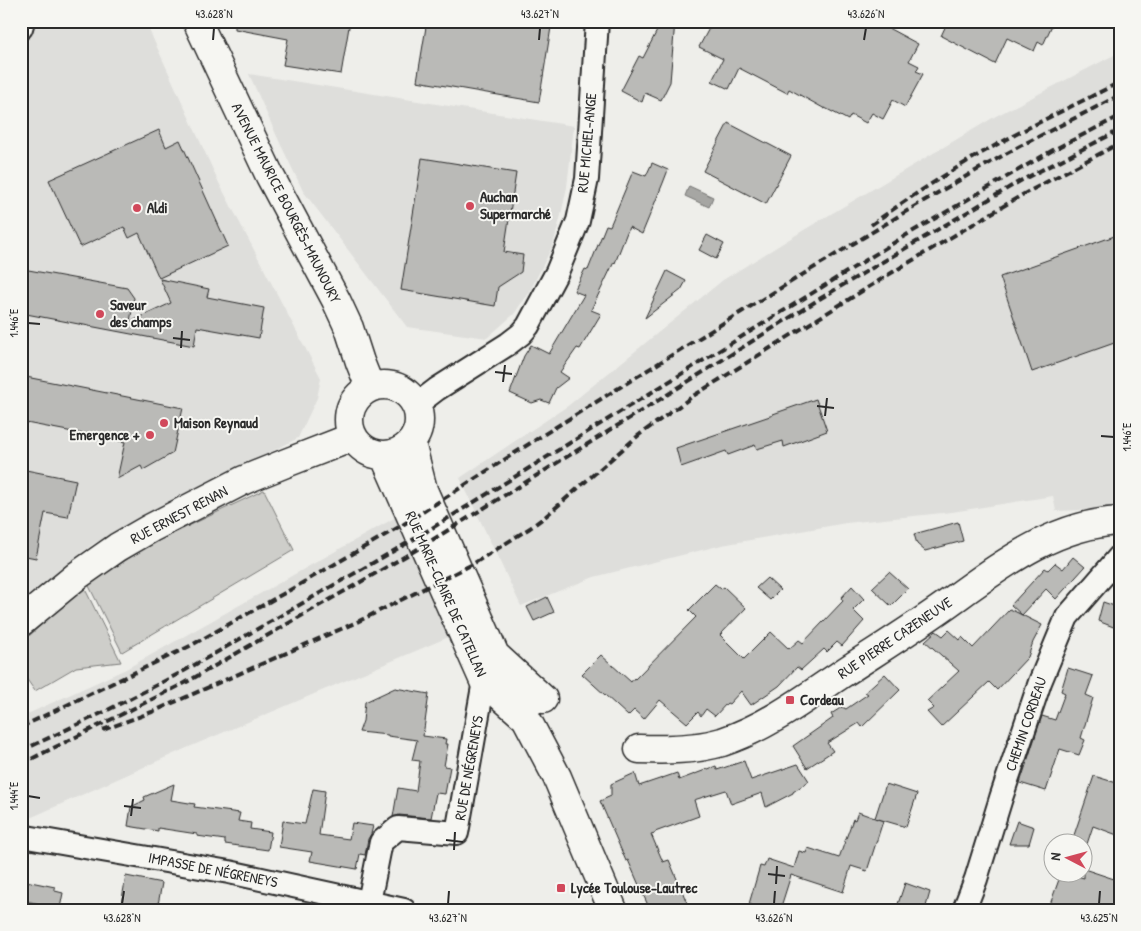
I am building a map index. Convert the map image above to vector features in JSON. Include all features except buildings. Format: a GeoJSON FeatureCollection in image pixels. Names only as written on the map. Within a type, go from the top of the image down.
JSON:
{"type":"FeatureCollection","features":[{"type":"Feature","properties":{"kind":"street"},"geometry":{"type":"LineString","coordinates":[[21,28],[23,21]]}},
{"type":"Feature","properties":{"kind":"street","name":"AVENUE MAURICE BOURGÈS-MAUNOURY"},"geometry":{"type":"LineString","coordinates":[[197,21],[270,176],[336,300],[349,328],[370,387]]}},
{"type":"Feature","properties":{"kind":"street","name":"RUE MICHEL-ANGE"},"geometry":{"type":"LineString","coordinates":[[416,405],[521,334],[528,326],[557,272],[578,221],[587,179],[597,21]]}},
{"type":"Feature","properties":{"kind":"street"},"geometry":{"type":"LineString","coordinates":[[391,385],[401,389],[410,396],[416,405],[419,425],[416,434],[411,443],[403,450],[394,454],[374,454],[366,450],[358,444],[349,428],[348,418],[350,409],[361,393],[370,387],[391,385]]}},
{"type":"Feature","properties":{"kind":"street","name":"RUE ERNEST RENAN"},"geometry":{"type":"LineString","coordinates":[[21,622],[78,575],[118,547],[151,528],[244,480],[353,437]]}},
{"type":"Feature","properties":{"kind":"street","name":"RUE MARIE-CLAIRE DE CATELLAN"},"geometry":{"type":"LineString","coordinates":[[411,443],[423,490],[494,655],[543,699]]}},
{"type":"Feature","properties":{"kind":"street","name":"RUE MARIE-CLAIRE DE CATELLAN"},"geometry":{"type":"LineString","coordinates":[[384,455],[484,681],[526,718],[557,777],[613,910]]}},
{"type":"Feature","properties":{"kind":"street","name":"RUE PIERRE CAZENEUVE"},"geometry":{"type":"LineString","coordinates":[[639,749],[693,748],[720,742],[748,732],[793,706],[1037,544],[1078,528],[1120,521]]}},
{"type":"Feature","properties":{"kind":"street","name":"CHEMIN CORDEAU"},"geometry":{"type":"LineString","coordinates":[[964,910],[976,879],[1040,682],[1067,617],[1120,556]]}},
{"type":"Feature","properties":{"kind":"street","name":"RUE DE NÉGRENEYS"},"geometry":{"type":"LineString","coordinates":[[369,902],[381,842],[398,828],[457,833],[484,681]]}},
{"type":"Feature","properties":{"kind":"street","name":"IMPASSE DE NÉGRENEYS"},"geometry":{"type":"LineString","coordinates":[[21,836],[229,872],[404,910]]}},
{"type":"Feature","properties":{"kind":"shaded area"},"geometry":{"type":"Polygon","coordinates":[[[30,21],[145,21],[219,183],[321,378],[317,398],[298,438],[93,544],[25,601],[21,600],[21,64],[30,21]]]}},
{"type":"Feature","properties":{"kind":"shaded area"},"geometry":{"type":"Polygon","coordinates":[[[1120,52],[1120,509],[1056,511],[1053,496],[952,512],[846,523],[722,545],[594,577],[521,606],[460,478],[569,405],[723,280],[996,116],[1120,52]]]}},
{"type":"Feature","properties":{"kind":"shaded area"},"geometry":{"type":"Polygon","coordinates":[[[249,74],[574,126],[567,187],[553,245],[531,289],[514,314],[487,338],[407,327],[303,191],[249,74]]]}},
{"type":"Feature","properties":{"kind":"shaded area"},"geometry":{"type":"Polygon","coordinates":[[[689,186],[713,197],[709,207],[685,196],[689,186]]]}},
{"type":"Feature","properties":{"kind":"shaded area"},"geometry":{"type":"Polygon","coordinates":[[[264,490],[294,550],[122,652],[88,584],[155,542],[264,490]]]}},
{"type":"Feature","properties":{"kind":"shaded area"},"geometry":{"type":"Polygon","coordinates":[[[398,516],[451,636],[189,747],[21,822],[21,717],[126,669],[398,516]]]}},
{"type":"Feature","properties":{"kind":"shaded area"},"geometry":{"type":"Polygon","coordinates":[[[84,587],[121,662],[76,667],[35,691],[21,671],[21,643],[84,587]]]}},
{"type":"Feature","properties":{"kind":"railway"},"geometry":{"type":"LineString","coordinates":[[871,225],[921,190],[973,158],[1120,82]]}},
{"type":"Feature","properties":{"kind":"railway"},"geometry":{"type":"LineString","coordinates":[[21,727],[190,646],[297,586],[404,524],[543,435],[910,209],[1020,146],[1120,95]]}},
{"type":"Feature","properties":{"kind":"railway"},"geometry":{"type":"LineString","coordinates":[[21,751],[104,712],[184,671],[411,541],[908,234],[1055,149],[1120,116]]}},
{"type":"Feature","properties":{"kind":"railway"},"geometry":{"type":"LineString","coordinates":[[21,764],[185,683],[416,550],[821,298],[1022,180],[1120,130]]}},
{"type":"Feature","properties":{"kind":"railway"},"geometry":{"type":"LineString","coordinates":[[103,730],[152,712],[357,622],[473,564],[546,516],[639,435],[693,396],[893,272],[1022,195],[1120,143]]}},
{"type":"Feature","properties":{"kind":"place","name":"Auchan Supermarché"},"geometry":{"type":"Point","coordinates":[470,206]}},
{"type":"Feature","properties":{"kind":"place","name":"Aldi"},"geometry":{"type":"Point","coordinates":[137,208]}},
{"type":"Feature","properties":{"kind":"place","name":"Saveur des champs"},"geometry":{"type":"Point","coordinates":[100,314]}},
{"type":"Feature","properties":{"kind":"place","name":"Maison Reynaud"},"geometry":{"type":"Point","coordinates":[164,423]}},
{"type":"Feature","properties":{"kind":"place","name":"Emergence +"},"geometry":{"type":"Point","coordinates":[150,435]}},
{"type":"Feature","properties":{"kind":"place","name":"Cordeau"},"geometry":{"type":"Point","coordinates":[790,700]}},
{"type":"Feature","properties":{"kind":"place","name":"Lycée Toulouse-Lautrec"},"geometry":{"type":"Point","coordinates":[561,888]}}]}
